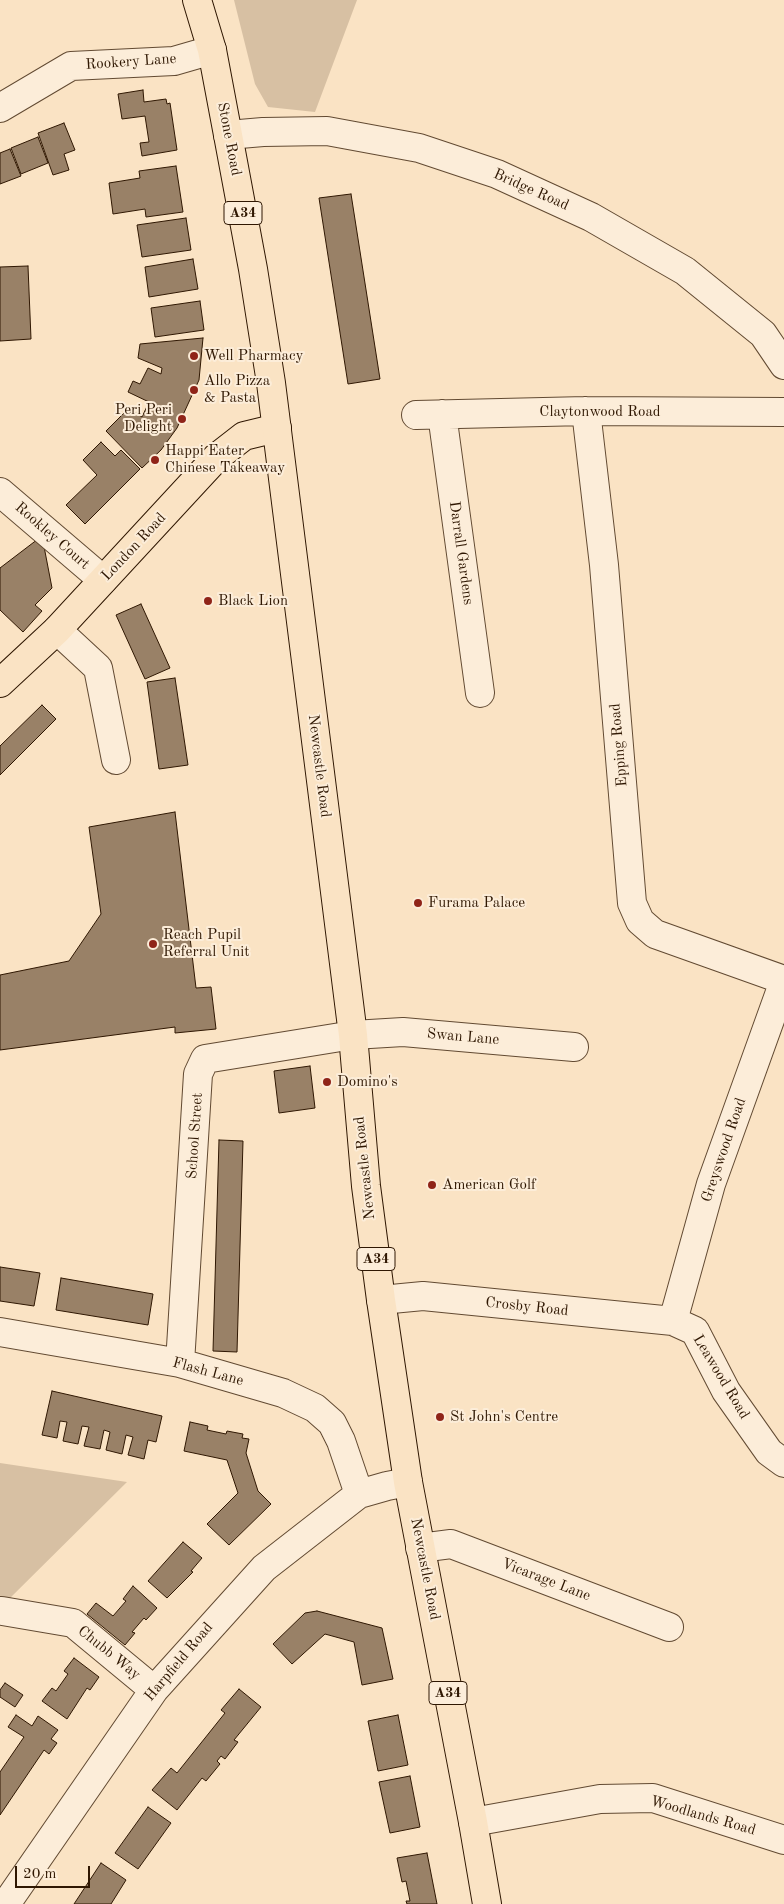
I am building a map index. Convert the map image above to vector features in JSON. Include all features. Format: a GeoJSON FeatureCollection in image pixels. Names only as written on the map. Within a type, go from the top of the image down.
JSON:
{"type":"FeatureCollection","features":[{"type":"Feature","properties":{"kind":"main road","name":"Stone Road"},"geometry":{"type":"LineString","coordinates":[[197,0],[212,50],[228,135],[253,269],[277,428]]}},
{"type":"Feature","properties":{"kind":"main road","name":"London Road"},"geometry":{"type":"LineString","coordinates":[[0,683],[56,630],[217,457],[244,436],[277,428]]}},
{"type":"Feature","properties":{"kind":"main road","name":"Newcastle Road"},"geometry":{"type":"LineString","coordinates":[[277,428],[353,1035],[366,1186],[381,1300],[408,1482],[474,1822],[487,1904]]}},
{"type":"Feature","properties":{"kind":"street","name":"Rookery Lane"},"geometry":{"type":"LineString","coordinates":[[0,108],[72,66],[174,61],[212,50]]}},
{"type":"Feature","properties":{"kind":"street","name":"Bridge Road"},"geometry":{"type":"LineString","coordinates":[[228,135],[327,131],[419,148],[497,174],[591,217],[685,271],[763,334],[784,365]]}},
{"type":"Feature","properties":{"kind":"street","name":"Epping Road"},"geometry":{"type":"LineString","coordinates":[[586,412],[604,565],[632,903],[640,920],[656,934],[784,981]]}},
{"type":"Feature","properties":{"kind":"street","name":"Claytonwood Road"},"geometry":{"type":"LineString","coordinates":[[429,414],[784,412]]}},
{"type":"Feature","properties":{"kind":"street","name":"Darrall Gardens"},"geometry":{"type":"LineString","coordinates":[[429,414],[480,693]]}},
{"type":"Feature","properties":{"kind":"street","name":"Rookley Court"},"geometry":{"type":"LineString","coordinates":[[0,492],[103,580]]}},
{"type":"Feature","properties":{"kind":"street"},"geometry":{"type":"LineString","coordinates":[[56,630],[98,668],[116,760]]}},
{"type":"Feature","properties":{"kind":"street","name":"Greyswood Road"},"geometry":{"type":"LineString","coordinates":[[673,1321],[711,1184],[784,981]]}},
{"type":"Feature","properties":{"kind":"street","name":"Swan Lane"},"geometry":{"type":"LineString","coordinates":[[353,1035],[404,1032],[574,1046]]}},
{"type":"Feature","properties":{"kind":"street","name":"School Street"},"geometry":{"type":"LineString","coordinates":[[180,1363],[198,1074],[205,1059],[353,1035]]}},
{"type":"Feature","properties":{"kind":"street","name":"Crosby Road"},"geometry":{"type":"LineString","coordinates":[[381,1300],[423,1296],[673,1321]]}},
{"type":"Feature","properties":{"kind":"street","name":"Leawood Road"},"geometry":{"type":"LineString","coordinates":[[673,1321],[695,1331],[726,1391],[769,1452],[784,1463]]}},
{"type":"Feature","properties":{"kind":"street","name":"Flash Lane"},"geometry":{"type":"LineString","coordinates":[[0,1332],[180,1363],[283,1393],[315,1408],[332,1423],[342,1441],[359,1494]]}},
{"type":"Feature","properties":{"kind":"street","name":"Harpfield Road"},"geometry":{"type":"LineString","coordinates":[[6,1904],[154,1690],[264,1568],[359,1494],[408,1482]]}},
{"type":"Feature","properties":{"kind":"street","name":"Vicarage Lane"},"geometry":{"type":"LineString","coordinates":[[420,1548],[451,1544],[669,1627]]}},
{"type":"Feature","properties":{"kind":"street","name":"Chubb Way"},"geometry":{"type":"LineString","coordinates":[[2,1611],[73,1623],[154,1690]]}},
{"type":"Feature","properties":{"kind":"street","name":"Woodlands Road"},"geometry":{"type":"LineString","coordinates":[[474,1822],[600,1799],[653,1798],[784,1840]]}},
{"type":"Feature","properties":{"kind":"shaded area"},"geometry":{"type":"Polygon","coordinates":[[[234,0],[357,0],[315,112],[268,107],[255,84],[234,0]]]}},
{"type":"Feature","properties":{"kind":"shaded area"},"geometry":{"type":"Polygon","coordinates":[[[0,1463],[127,1482],[7,1601],[0,1613],[0,1463]]]}},
{"type":"Feature","properties":{"kind":"building"},"geometry":{"type":"Polygon","coordinates":[[[143,90],[144,102],[166,99],[167,104],[170,103],[177,150],[142,156],[140,143],[149,142],[145,116],[122,119],[118,94],[143,90]]]}},
{"type":"Feature","properties":{"kind":"building"},"geometry":{"type":"Polygon","coordinates":[[[64,123],[75,150],[64,154],[69,170],[53,175],[38,133],[64,123]]]}},
{"type":"Feature","properties":{"kind":"building"},"geometry":{"type":"Polygon","coordinates":[[[38,137],[48,163],[21,174],[11,148],[38,137]]]}},
{"type":"Feature","properties":{"kind":"building"},"geometry":{"type":"Polygon","coordinates":[[[10,149],[21,176],[0,184],[0,153],[10,149]]]}},
{"type":"Feature","properties":{"kind":"building"},"geometry":{"type":"Polygon","coordinates":[[[176,166],[183,212],[146,217],[145,209],[113,214],[109,183],[140,178],[139,171],[176,166]]]}},
{"type":"Feature","properties":{"kind":"building"},"geometry":{"type":"Polygon","coordinates":[[[351,194],[380,379],[348,384],[319,198],[351,194]]]}},
{"type":"Feature","properties":{"kind":"building"},"geometry":{"type":"Polygon","coordinates":[[[186,218],[191,250],[142,257],[137,225],[186,218]]]}},
{"type":"Feature","properties":{"kind":"building"},"geometry":{"type":"Polygon","coordinates":[[[193,259],[198,289],[149,297],[145,267],[193,259]]]}},
{"type":"Feature","properties":{"kind":"building"},"geometry":{"type":"Polygon","coordinates":[[[28,266],[31,339],[0,341],[0,267],[28,266]]]}},
{"type":"Feature","properties":{"kind":"building"},"geometry":{"type":"Polygon","coordinates":[[[200,301],[204,330],[155,337],[151,308],[200,301]]]}},
{"type":"Feature","properties":{"kind":"building"},"geometry":{"type":"Polygon","coordinates":[[[203,338],[199,380],[177,428],[161,450],[142,468],[106,431],[129,408],[142,417],[149,402],[128,392],[133,381],[140,384],[148,368],[161,374],[162,368],[138,358],[140,344],[203,338]]]}},
{"type":"Feature","properties":{"kind":"building"},"geometry":{"type":"Polygon","coordinates":[[[101,442],[115,456],[121,450],[140,469],[85,524],[66,505],[97,475],[83,460],[101,442]]]}},
{"type":"Feature","properties":{"kind":"building"},"geometry":{"type":"Polygon","coordinates":[[[42,536],[52,588],[35,605],[42,611],[23,632],[0,610],[0,568],[42,536]]]}},
{"type":"Feature","properties":{"kind":"building"},"geometry":{"type":"Polygon","coordinates":[[[141,604],[170,668],[145,679],[116,615],[141,604]]]}},
{"type":"Feature","properties":{"kind":"building"},"geometry":{"type":"Polygon","coordinates":[[[175,678],[188,765],[159,769],[147,682],[175,678]]]}},
{"type":"Feature","properties":{"kind":"building"},"geometry":{"type":"Polygon","coordinates":[[[42,705],[56,719],[0,775],[0,746],[42,705]]]}},
{"type":"Feature","properties":{"kind":"building"},"geometry":{"type":"Polygon","coordinates":[[[175,812],[196,988],[211,987],[216,1029],[175,1033],[175,1027],[0,1050],[0,975],[69,961],[101,914],[89,827],[175,812]]]}},
{"type":"Feature","properties":{"kind":"building"},"geometry":{"type":"Polygon","coordinates":[[[310,1066],[315,1108],[279,1113],[274,1071],[310,1066]]]}},
{"type":"Feature","properties":{"kind":"building"},"geometry":{"type":"Polygon","coordinates":[[[219,1140],[243,1141],[237,1352],[213,1351],[219,1140]]]}},
{"type":"Feature","properties":{"kind":"building"},"geometry":{"type":"Polygon","coordinates":[[[0,1267],[40,1273],[34,1306],[0,1301],[0,1267]]]}},
{"type":"Feature","properties":{"kind":"building"},"geometry":{"type":"Polygon","coordinates":[[[61,1278],[153,1294],[148,1325],[56,1310],[61,1278]]]}},
{"type":"Feature","properties":{"kind":"building"},"geometry":{"type":"Polygon","coordinates":[[[52,1391],[162,1416],[156,1442],[148,1440],[144,1459],[128,1455],[133,1437],[126,1435],[122,1454],[106,1450],[110,1432],[104,1430],[100,1449],[84,1446],[89,1427],[82,1426],[78,1444],[63,1441],[67,1422],[60,1421],[57,1438],[42,1435],[52,1391]]]}},
{"type":"Feature","properties":{"kind":"building"},"geometry":{"type":"Polygon","coordinates":[[[190,1422],[208,1426],[207,1430],[226,1434],[227,1431],[243,1434],[242,1438],[249,1439],[246,1453],[258,1491],[271,1504],[229,1545],[207,1524],[238,1493],[227,1460],[184,1451],[190,1422]]]}},
{"type":"Feature","properties":{"kind":"building"},"geometry":{"type":"Polygon","coordinates":[[[183,1542],[202,1558],[191,1571],[193,1572],[167,1598],[148,1581],[183,1542]]]}},
{"type":"Feature","properties":{"kind":"building"},"geometry":{"type":"Polygon","coordinates":[[[133,1586],[157,1608],[146,1620],[144,1618],[132,1632],[135,1633],[125,1645],[87,1614],[96,1603],[113,1616],[126,1601],[123,1599],[133,1586]]]}},
{"type":"Feature","properties":{"kind":"building"},"geometry":{"type":"Polygon","coordinates":[[[317,1611],[382,1628],[393,1679],[362,1685],[354,1642],[325,1634],[292,1664],[273,1644],[305,1613],[317,1611]]]}},
{"type":"Feature","properties":{"kind":"building"},"geometry":{"type":"Polygon","coordinates":[[[74,1658],[99,1677],[90,1690],[87,1688],[67,1719],[42,1701],[52,1688],[56,1691],[68,1674],[64,1671],[74,1658]]]}},
{"type":"Feature","properties":{"kind":"building"},"geometry":{"type":"Polygon","coordinates":[[[5,1683],[23,1695],[15,1707],[0,1697],[0,1690],[5,1683]]]}},
{"type":"Feature","properties":{"kind":"building"},"geometry":{"type":"Polygon","coordinates":[[[239,1689],[261,1707],[234,1740],[238,1742],[225,1759],[221,1756],[217,1761],[220,1764],[206,1781],[202,1778],[177,1810],[152,1790],[171,1768],[177,1773],[225,1713],[221,1710],[239,1689]]]}},
{"type":"Feature","properties":{"kind":"building"},"geometry":{"type":"Polygon","coordinates":[[[16,1715],[32,1726],[38,1716],[58,1730],[51,1739],[57,1743],[49,1754],[44,1750],[0,1815],[0,1772],[24,1737],[8,1727],[16,1715]]]}},
{"type":"Feature","properties":{"kind":"building"},"geometry":{"type":"Polygon","coordinates":[[[398,1715],[408,1765],[378,1771],[368,1721],[398,1715]]]}},
{"type":"Feature","properties":{"kind":"building"},"geometry":{"type":"Polygon","coordinates":[[[410,1776],[420,1827],[390,1833],[379,1782],[410,1776]]]}},
{"type":"Feature","properties":{"kind":"building"},"geometry":{"type":"Polygon","coordinates":[[[148,1807],[171,1823],[138,1869],[115,1853],[148,1807]]]}},
{"type":"Feature","properties":{"kind":"building"},"geometry":{"type":"Polygon","coordinates":[[[427,1853],[437,1904],[407,1904],[406,1901],[410,1901],[406,1881],[402,1882],[397,1858],[427,1853]]]}},
{"type":"Feature","properties":{"kind":"building"},"geometry":{"type":"Polygon","coordinates":[[[101,1863],[126,1880],[111,1904],[74,1904],[101,1863]]]}},
{"type":"Feature","properties":{"kind":"place","name":"Well Pharmacy"},"geometry":{"type":"Point","coordinates":[194,356]}},
{"type":"Feature","properties":{"kind":"place","name":"Allo Pizza & Pasta"},"geometry":{"type":"Point","coordinates":[194,390]}},
{"type":"Feature","properties":{"kind":"place","name":"Peri Peri Delight"},"geometry":{"type":"Point","coordinates":[182,419]}},
{"type":"Feature","properties":{"kind":"place","name":"Happi Eater Chinese Takeaway"},"geometry":{"type":"Point","coordinates":[155,460]}},
{"type":"Feature","properties":{"kind":"place","name":"Black Lion"},"geometry":{"type":"Point","coordinates":[208,601]}},
{"type":"Feature","properties":{"kind":"place","name":"Furama Palace"},"geometry":{"type":"Point","coordinates":[418,903]}},
{"type":"Feature","properties":{"kind":"place","name":"Reach Pupil Referral Unit"},"geometry":{"type":"Point","coordinates":[153,944]}},
{"type":"Feature","properties":{"kind":"place","name":"Domino's"},"geometry":{"type":"Point","coordinates":[327,1082]}},
{"type":"Feature","properties":{"kind":"place","name":"American Golf"},"geometry":{"type":"Point","coordinates":[432,1185]}},
{"type":"Feature","properties":{"kind":"place","name":"St John's Centre"},"geometry":{"type":"Point","coordinates":[440,1417]}}]}
